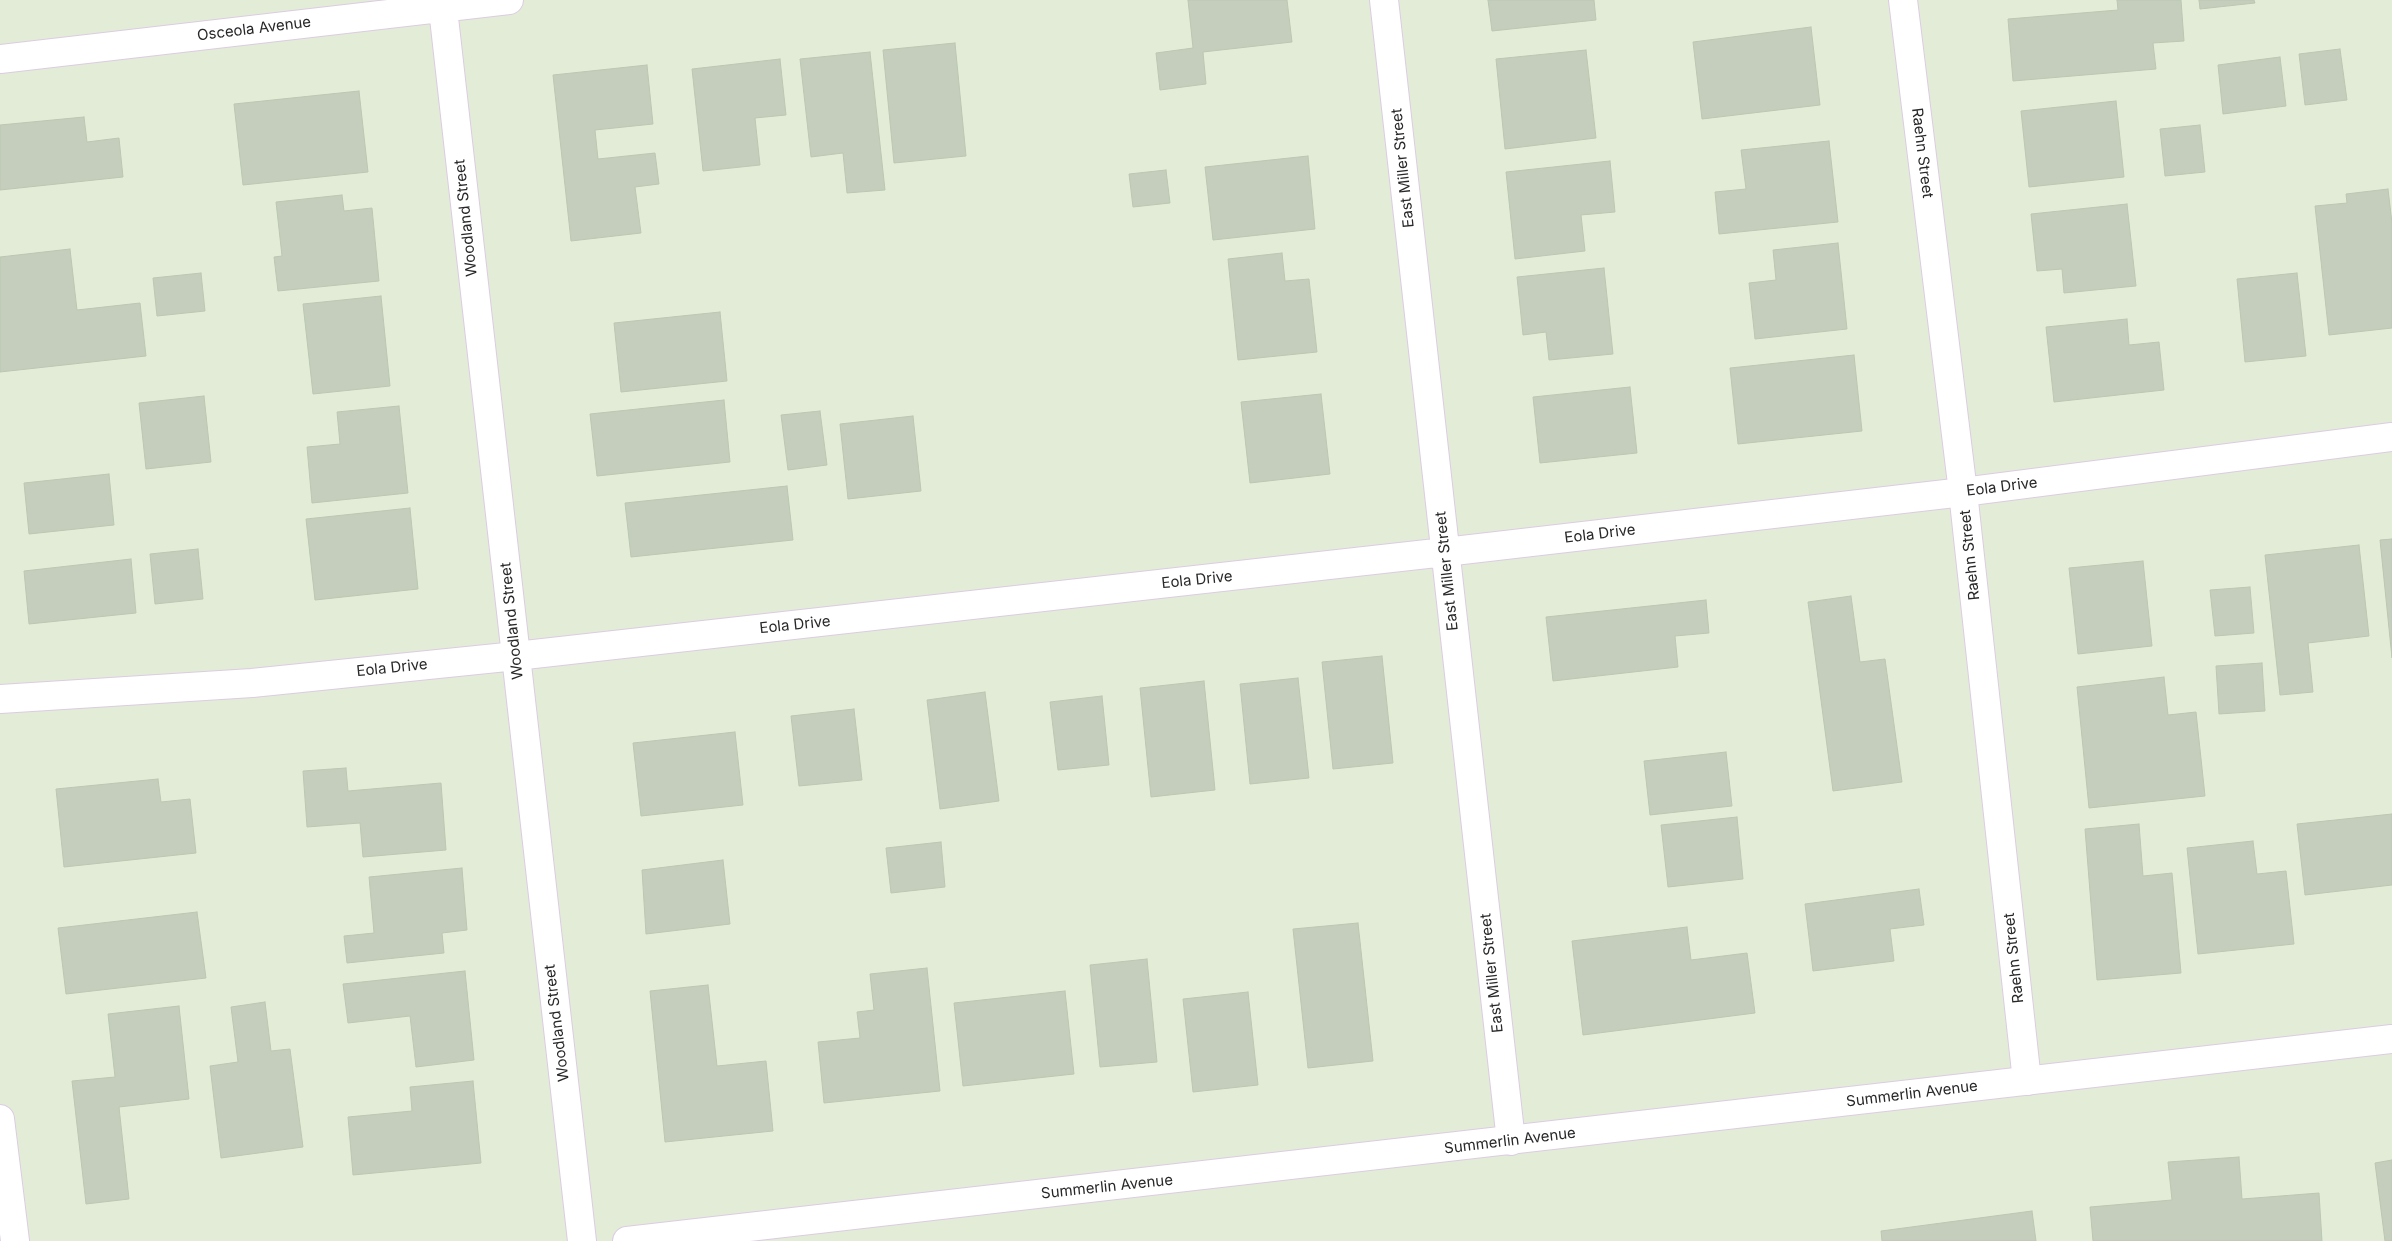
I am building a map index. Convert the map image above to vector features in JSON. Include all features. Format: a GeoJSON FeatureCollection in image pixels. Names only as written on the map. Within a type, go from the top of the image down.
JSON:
{"type":"FeatureCollection","features":[{"type":"Feature","properties":{"kind":"street","name":"Osceola Avenue"},"geometry":{"type":"LineString","coordinates":[[0,59],[442,4],[509,0]]}},
{"type":"Feature","properties":{"kind":"street","name":"East Miller Street"},"geometry":{"type":"LineString","coordinates":[[1384,0],[1511,1142]]}},
{"type":"Feature","properties":{"kind":"street","name":"Raehn Street"},"geometry":{"type":"LineString","coordinates":[[1903,0],[1963,492],[2027,1081]]}},
{"type":"Feature","properties":{"kind":"street","name":"Woodland Street"},"geometry":{"type":"LineString","coordinates":[[442,4],[582,1241]]}},
{"type":"Feature","properties":{"kind":"street","name":"Eola Drive"},"geometry":{"type":"LineString","coordinates":[[0,699],[252,683],[516,656],[1963,492],[2392,437]]}},
{"type":"Feature","properties":{"kind":"street","name":"Summerlin Avenue"},"geometry":{"type":"LineString","coordinates":[[627,1241],[1511,1142],[2392,1039]]}},
{"type":"Feature","properties":{"kind":"street"},"geometry":{"type":"LineString","coordinates":[[0,1119],[15,1241]]}},
{"type":"Feature","properties":{"kind":"building"},"geometry":{"type":"Polygon","coordinates":[[[1188,0],[1287,0],[1292,42],[1203,52],[1206,84],[1160,90],[1156,53],[1193,48],[1188,0]]]}},
{"type":"Feature","properties":{"kind":"building"},"geometry":{"type":"Polygon","coordinates":[[[1488,0],[1594,0],[1596,20],[1492,31],[1488,0]]]}},
{"type":"Feature","properties":{"kind":"building"},"geometry":{"type":"Polygon","coordinates":[[[2117,0],[2181,0],[2184,41],[2153,43],[2156,69],[2013,81],[2008,19],[2118,10],[2117,0]]]}},
{"type":"Feature","properties":{"kind":"building"},"geometry":{"type":"Polygon","coordinates":[[[2199,0],[2254,0],[2255,3],[2200,9],[2199,0]]]}},
{"type":"Feature","properties":{"kind":"building"},"geometry":{"type":"Polygon","coordinates":[[[1811,27],[1820,105],[1702,119],[1693,42],[1811,27]]]}},
{"type":"Feature","properties":{"kind":"building"},"geometry":{"type":"Polygon","coordinates":[[[955,43],[966,156],[894,163],[883,50],[955,43]]]}},
{"type":"Feature","properties":{"kind":"building"},"geometry":{"type":"Polygon","coordinates":[[[2340,49],[2347,100],[2305,105],[2299,54],[2340,49]]]}},
{"type":"Feature","properties":{"kind":"building"},"geometry":{"type":"Polygon","coordinates":[[[1586,50],[1596,138],[1505,149],[1496,59],[1586,50]]]}},
{"type":"Feature","properties":{"kind":"building"},"geometry":{"type":"Polygon","coordinates":[[[870,52],[885,190],[847,193],[843,153],[811,157],[800,59],[870,52]]]}},
{"type":"Feature","properties":{"kind":"building"},"geometry":{"type":"Polygon","coordinates":[[[2280,57],[2286,106],[2223,114],[2218,65],[2280,57]]]}},
{"type":"Feature","properties":{"kind":"building"},"geometry":{"type":"Polygon","coordinates":[[[780,59],[786,115],[755,118],[760,165],[703,171],[692,69],[780,59]]]}},
{"type":"Feature","properties":{"kind":"building"},"geometry":{"type":"Polygon","coordinates":[[[647,65],[653,124],[595,130],[598,159],[655,153],[659,184],[635,187],[641,233],[571,241],[553,75],[647,65]]]}},
{"type":"Feature","properties":{"kind":"building"},"geometry":{"type":"Polygon","coordinates":[[[359,91],[368,172],[243,185],[234,104],[359,91]]]}},
{"type":"Feature","properties":{"kind":"building"},"geometry":{"type":"Polygon","coordinates":[[[2116,101],[2124,177],[2029,187],[2021,111],[2116,101]]]}},
{"type":"Feature","properties":{"kind":"building"},"geometry":{"type":"Polygon","coordinates":[[[84,117],[87,142],[119,138],[123,177],[0,190],[0,125],[84,117]]]}},
{"type":"Feature","properties":{"kind":"building"},"geometry":{"type":"Polygon","coordinates":[[[2200,125],[2205,172],[2165,176],[2160,129],[2200,125]]]}},
{"type":"Feature","properties":{"kind":"building"},"geometry":{"type":"Polygon","coordinates":[[[1829,141],[1838,222],[1719,234],[1715,192],[1746,189],[1741,150],[1829,141]]]}},
{"type":"Feature","properties":{"kind":"building"},"geometry":{"type":"Polygon","coordinates":[[[1308,156],[1315,229],[1213,240],[1205,167],[1308,156]]]}},
{"type":"Feature","properties":{"kind":"building"},"geometry":{"type":"Polygon","coordinates":[[[1610,161],[1615,212],[1581,215],[1585,251],[1515,259],[1506,172],[1610,161]]]}},
{"type":"Feature","properties":{"kind":"building"},"geometry":{"type":"Polygon","coordinates":[[[1166,170],[1170,203],[1133,207],[1129,174],[1166,170]]]}},
{"type":"Feature","properties":{"kind":"building"},"geometry":{"type":"Polygon","coordinates":[[[2388,189],[2392,223],[2392,328],[2329,335],[2315,206],[2347,203],[2346,194],[2388,189]]]}},
{"type":"Feature","properties":{"kind":"building"},"geometry":{"type":"Polygon","coordinates":[[[342,195],[344,211],[372,208],[379,281],[278,291],[274,257],[282,256],[276,202],[342,195]]]}},
{"type":"Feature","properties":{"kind":"building"},"geometry":{"type":"Polygon","coordinates":[[[2127,204],[2136,286],[2064,293],[2062,269],[2037,271],[2031,214],[2127,204]]]}},
{"type":"Feature","properties":{"kind":"building"},"geometry":{"type":"Polygon","coordinates":[[[1838,243],[1847,329],[1755,339],[1749,283],[1776,280],[1773,250],[1838,243]]]}},
{"type":"Feature","properties":{"kind":"building"},"geometry":{"type":"Polygon","coordinates":[[[70,249],[77,310],[140,303],[146,356],[0,372],[0,257],[70,249]]]}},
{"type":"Feature","properties":{"kind":"building"},"geometry":{"type":"Polygon","coordinates":[[[1282,253],[1285,281],[1309,279],[1317,352],[1238,360],[1228,259],[1282,253]]]}},
{"type":"Feature","properties":{"kind":"building"},"geometry":{"type":"Polygon","coordinates":[[[1604,268],[1613,354],[1549,360],[1546,332],[1523,335],[1517,277],[1604,268]]]}},
{"type":"Feature","properties":{"kind":"building"},"geometry":{"type":"Polygon","coordinates":[[[201,273],[205,311],[157,316],[153,278],[201,273]]]}},
{"type":"Feature","properties":{"kind":"building"},"geometry":{"type":"Polygon","coordinates":[[[2297,273],[2306,356],[2245,362],[2237,279],[2297,273]]]}},
{"type":"Feature","properties":{"kind":"building"},"geometry":{"type":"Polygon","coordinates":[[[381,296],[390,386],[313,394],[303,304],[381,296]]]}},
{"type":"Feature","properties":{"kind":"building"},"geometry":{"type":"Polygon","coordinates":[[[720,312],[727,381],[621,392],[614,323],[720,312]]]}},
{"type":"Feature","properties":{"kind":"building"},"geometry":{"type":"Polygon","coordinates":[[[2127,319],[2129,345],[2159,342],[2164,390],[2054,402],[2046,327],[2127,319]]]}},
{"type":"Feature","properties":{"kind":"building"},"geometry":{"type":"Polygon","coordinates":[[[1854,355],[1862,431],[1738,444],[1730,368],[1854,355]]]}},
{"type":"Feature","properties":{"kind":"building"},"geometry":{"type":"Polygon","coordinates":[[[1630,387],[1637,453],[1540,463],[1533,397],[1630,387]]]}},
{"type":"Feature","properties":{"kind":"building"},"geometry":{"type":"Polygon","coordinates":[[[1321,394],[1330,474],[1250,483],[1241,402],[1321,394]]]}},
{"type":"Feature","properties":{"kind":"building"},"geometry":{"type":"Polygon","coordinates":[[[204,396],[211,462],[146,469],[139,403],[204,396]]]}},
{"type":"Feature","properties":{"kind":"building"},"geometry":{"type":"Polygon","coordinates":[[[724,400],[730,462],[597,476],[590,414],[724,400]]]}},
{"type":"Feature","properties":{"kind":"building"},"geometry":{"type":"Polygon","coordinates":[[[399,406],[408,493],[312,503],[307,447],[340,444],[337,412],[399,406]]]}},
{"type":"Feature","properties":{"kind":"building"},"geometry":{"type":"Polygon","coordinates":[[[820,411],[827,465],[788,470],[781,415],[820,411]]]}},
{"type":"Feature","properties":{"kind":"building"},"geometry":{"type":"Polygon","coordinates":[[[913,416],[921,491],[848,499],[840,424],[913,416]]]}},
{"type":"Feature","properties":{"kind":"building"},"geometry":{"type":"Polygon","coordinates":[[[109,474],[114,525],[29,534],[24,483],[109,474]]]}},
{"type":"Feature","properties":{"kind":"building"},"geometry":{"type":"Polygon","coordinates":[[[787,486],[793,540],[631,557],[625,503],[787,486]]]}},
{"type":"Feature","properties":{"kind":"building"},"geometry":{"type":"Polygon","coordinates":[[[410,508],[418,589],[315,600],[306,519],[410,508]]]}},
{"type":"Feature","properties":{"kind":"building"},"geometry":{"type":"Polygon","coordinates":[[[2392,539],[2392,658],[2380,540],[2392,539]]]}},
{"type":"Feature","properties":{"kind":"building"},"geometry":{"type":"Polygon","coordinates":[[[2359,545],[2369,636],[2308,643],[2313,692],[2280,695],[2265,555],[2359,545]]]}},
{"type":"Feature","properties":{"kind":"building"},"geometry":{"type":"Polygon","coordinates":[[[198,549],[203,599],[155,604],[150,554],[198,549]]]}},
{"type":"Feature","properties":{"kind":"building"},"geometry":{"type":"Polygon","coordinates":[[[131,559],[136,613],[29,624],[24,571],[131,559]]]}},
{"type":"Feature","properties":{"kind":"building"},"geometry":{"type":"Polygon","coordinates":[[[2143,561],[2152,646],[2078,654],[2069,568],[2143,561]]]}},
{"type":"Feature","properties":{"kind":"building"},"geometry":{"type":"Polygon","coordinates":[[[2250,587],[2254,633],[2215,636],[2210,590],[2250,587]]]}},
{"type":"Feature","properties":{"kind":"building"},"geometry":{"type":"Polygon","coordinates":[[[1851,596],[1860,662],[1885,659],[1902,782],[1833,791],[1808,602],[1851,596]]]}},
{"type":"Feature","properties":{"kind":"building"},"geometry":{"type":"Polygon","coordinates":[[[1706,600],[1709,633],[1675,636],[1678,667],[1553,681],[1546,617],[1706,600]]]}},
{"type":"Feature","properties":{"kind":"building"},"geometry":{"type":"Polygon","coordinates":[[[1382,656],[1393,763],[1333,769],[1322,662],[1382,656]]]}},
{"type":"Feature","properties":{"kind":"building"},"geometry":{"type":"Polygon","coordinates":[[[2262,663],[2265,711],[2219,714],[2216,666],[2262,663]]]}},
{"type":"Feature","properties":{"kind":"building"},"geometry":{"type":"Polygon","coordinates":[[[2164,677],[2168,715],[2196,712],[2205,796],[2089,808],[2077,687],[2164,677]]]}},
{"type":"Feature","properties":{"kind":"building"},"geometry":{"type":"Polygon","coordinates":[[[1298,678],[1309,778],[1250,784],[1240,684],[1298,678]]]}},
{"type":"Feature","properties":{"kind":"building"},"geometry":{"type":"Polygon","coordinates":[[[1204,681],[1215,790],[1151,797],[1140,688],[1204,681]]]}},
{"type":"Feature","properties":{"kind":"building"},"geometry":{"type":"Polygon","coordinates":[[[985,692],[999,801],[940,809],[927,700],[985,692]]]}},
{"type":"Feature","properties":{"kind":"building"},"geometry":{"type":"Polygon","coordinates":[[[1102,696],[1109,765],[1058,770],[1050,702],[1102,696]]]}},
{"type":"Feature","properties":{"kind":"building"},"geometry":{"type":"Polygon","coordinates":[[[854,709],[862,780],[799,786],[791,716],[854,709]]]}},
{"type":"Feature","properties":{"kind":"building"},"geometry":{"type":"Polygon","coordinates":[[[735,732],[743,805],[641,816],[633,743],[735,732]]]}},
{"type":"Feature","properties":{"kind":"building"},"geometry":{"type":"Polygon","coordinates":[[[1726,752],[1732,806],[1650,815],[1644,761],[1726,752]]]}},
{"type":"Feature","properties":{"kind":"building"},"geometry":{"type":"Polygon","coordinates":[[[346,768],[348,791],[441,783],[446,850],[363,857],[360,823],[307,827],[303,771],[346,768]]]}},
{"type":"Feature","properties":{"kind":"building"},"geometry":{"type":"Polygon","coordinates":[[[158,779],[161,802],[190,799],[196,853],[64,867],[56,789],[158,779]]]}},
{"type":"Feature","properties":{"kind":"building"},"geometry":{"type":"Polygon","coordinates":[[[2392,814],[2392,885],[2305,895],[2297,824],[2392,814]]]}},
{"type":"Feature","properties":{"kind":"building"},"geometry":{"type":"Polygon","coordinates":[[[1737,817],[1743,879],[1668,887],[1661,825],[1737,817]]]}},
{"type":"Feature","properties":{"kind":"building"},"geometry":{"type":"Polygon","coordinates":[[[2139,824],[2143,876],[2172,873],[2181,973],[2097,980],[2085,829],[2139,824]]]}},
{"type":"Feature","properties":{"kind":"building"},"geometry":{"type":"Polygon","coordinates":[[[2253,841],[2257,874],[2286,871],[2294,944],[2198,954],[2187,848],[2253,841]]]}},
{"type":"Feature","properties":{"kind":"building"},"geometry":{"type":"Polygon","coordinates":[[[941,842],[945,887],[891,893],[886,848],[941,842]]]}},
{"type":"Feature","properties":{"kind":"building"},"geometry":{"type":"Polygon","coordinates":[[[723,860],[730,924],[646,934],[642,870],[723,860]]]}},
{"type":"Feature","properties":{"kind":"building"},"geometry":{"type":"Polygon","coordinates":[[[462,868],[467,930],[442,933],[444,953],[347,963],[344,936],[374,933],[369,877],[462,868]]]}},
{"type":"Feature","properties":{"kind":"building"},"geometry":{"type":"Polygon","coordinates":[[[1919,889],[1924,925],[1890,929],[1894,961],[1813,971],[1805,904],[1919,889]]]}},
{"type":"Feature","properties":{"kind":"building"},"geometry":{"type":"Polygon","coordinates":[[[197,912],[206,978],[66,994],[58,928],[197,912]]]}},
{"type":"Feature","properties":{"kind":"building"},"geometry":{"type":"Polygon","coordinates":[[[1358,923],[1373,1061],[1308,1068],[1293,929],[1358,923]]]}},
{"type":"Feature","properties":{"kind":"building"},"geometry":{"type":"Polygon","coordinates":[[[1687,927],[1691,960],[1747,953],[1755,1013],[1583,1035],[1572,941],[1687,927]]]}},
{"type":"Feature","properties":{"kind":"building"},"geometry":{"type":"Polygon","coordinates":[[[1147,959],[1157,1062],[1100,1067],[1090,965],[1147,959]]]}},
{"type":"Feature","properties":{"kind":"building"},"geometry":{"type":"Polygon","coordinates":[[[927,968],[940,1091],[824,1103],[818,1042],[860,1038],[857,1012],[874,1010],[870,974],[927,968]]]}},
{"type":"Feature","properties":{"kind":"building"},"geometry":{"type":"Polygon","coordinates":[[[465,971],[474,1060],[416,1067],[410,1016],[348,1023],[343,984],[465,971]]]}},
{"type":"Feature","properties":{"kind":"building"},"geometry":{"type":"Polygon","coordinates":[[[708,985],[717,1066],[766,1061],[773,1131],[665,1142],[650,991],[708,985]]]}},
{"type":"Feature","properties":{"kind":"building"},"geometry":{"type":"Polygon","coordinates":[[[1065,991],[1074,1074],[963,1086],[954,1003],[1065,991]]]}},
{"type":"Feature","properties":{"kind":"building"},"geometry":{"type":"Polygon","coordinates":[[[1248,992],[1258,1085],[1193,1092],[1183,999],[1248,992]]]}},
{"type":"Feature","properties":{"kind":"building"},"geometry":{"type":"Polygon","coordinates":[[[265,1002],[271,1051],[290,1049],[303,1147],[221,1158],[210,1066],[238,1062],[231,1007],[265,1002]]]}},
{"type":"Feature","properties":{"kind":"building"},"geometry":{"type":"Polygon","coordinates":[[[179,1006],[189,1099],[119,1107],[129,1199],[86,1204],[72,1081],[115,1077],[108,1014],[179,1006]]]}},
{"type":"Feature","properties":{"kind":"building"},"geometry":{"type":"Polygon","coordinates":[[[473,1081],[481,1163],[353,1175],[348,1117],[412,1111],[410,1087],[473,1081]]]}},
{"type":"Feature","properties":{"kind":"building"},"geometry":{"type":"Polygon","coordinates":[[[2239,1157],[2242,1199],[2319,1193],[2322,1241],[2093,1241],[2090,1207],[2172,1200],[2168,1162],[2239,1157]]]}},
{"type":"Feature","properties":{"kind":"building"},"geometry":{"type":"Polygon","coordinates":[[[2392,1160],[2392,1241],[2385,1241],[2375,1163],[2392,1160]]]}},
{"type":"Feature","properties":{"kind":"building"},"geometry":{"type":"Polygon","coordinates":[[[2032,1211],[2036,1241],[1882,1241],[1881,1231],[2032,1211]]]}}]}
